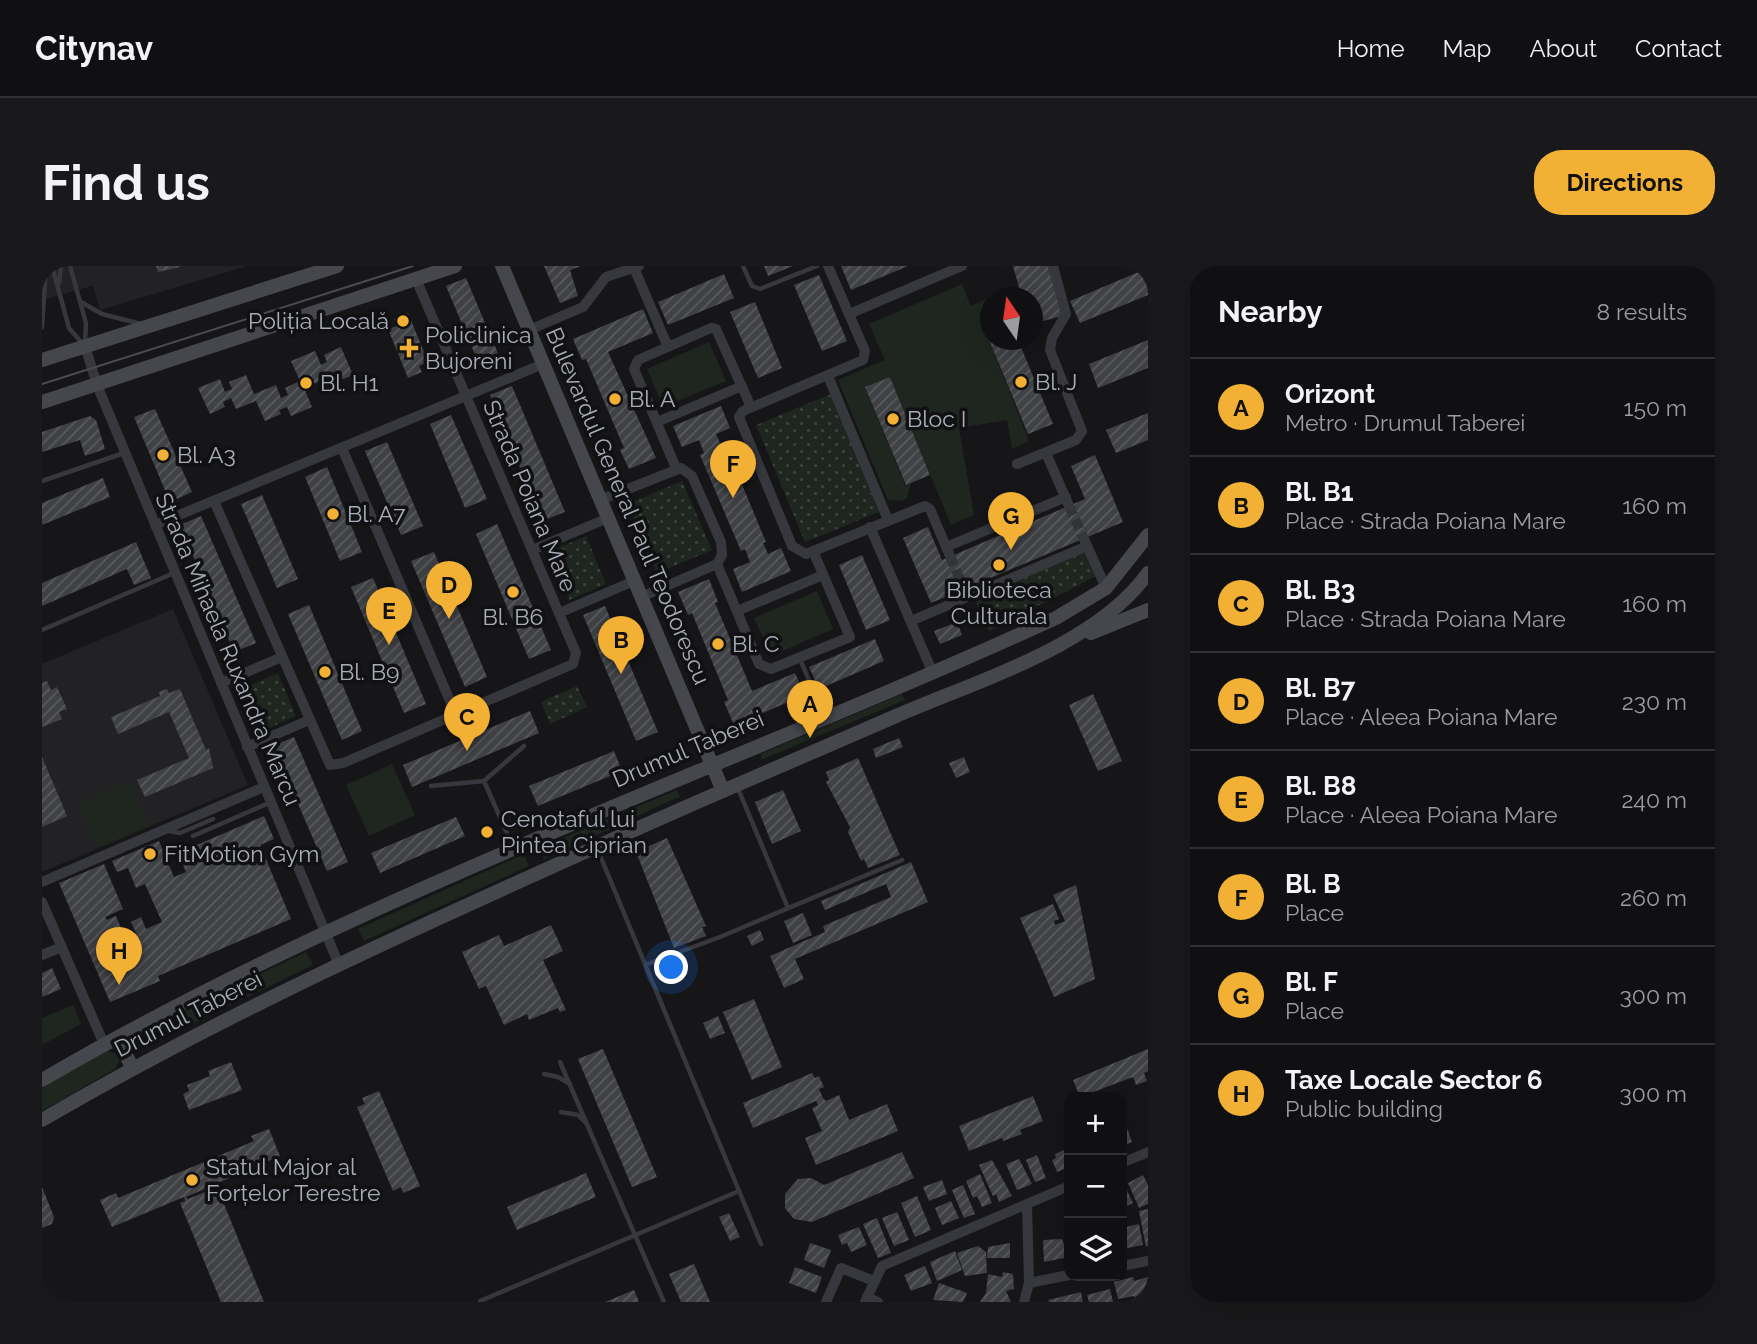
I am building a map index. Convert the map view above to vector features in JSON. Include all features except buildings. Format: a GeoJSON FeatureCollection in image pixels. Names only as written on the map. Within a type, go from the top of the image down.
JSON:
{"type":"FeatureCollection","features":[{"type":"Feature","properties":{"kind":"main road"},"geometry":{"type":"LineString","coordinates":[[42,360],[337,266]]}},
{"type":"Feature","properties":{"kind":"main road"},"geometry":{"type":"LineString","coordinates":[[42,402],[455,266]]}},
{"type":"Feature","properties":{"kind":"main road","name":"Bulevardul General Paul Teodorescu"},"geometry":{"type":"LineString","coordinates":[[502,266],[712,764],[730,788]]}},
{"type":"Feature","properties":{"kind":"main road","name":"Drumul Taberei"},"geometry":{"type":"LineString","coordinates":[[42,1080],[110,1041],[326,935],[513,848],[1056,618],[1105,588],[1148,536]]}},
{"type":"Feature","properties":{"kind":"main road"},"geometry":{"type":"LineString","coordinates":[[1119,574],[1146,579]]}},
{"type":"Feature","properties":{"kind":"main road","name":"Drumul Taberei"},"geometry":{"type":"LineString","coordinates":[[42,1120],[132,1067],[339,965],[730,788],[1025,660],[1096,623],[1146,579]]}},
{"type":"Feature","properties":{"kind":"main road"},"geometry":{"type":"LineString","coordinates":[[1025,660],[1148,610]]}},
{"type":"Feature","properties":{"kind":"main road"},"geometry":{"type":"LineString","coordinates":[[906,682],[917,707]]}},
{"type":"Feature","properties":{"kind":"main road"},"geometry":{"type":"LineString","coordinates":[[110,1041],[132,1067]]}},
{"type":"Feature","properties":{"kind":"street"},"geometry":{"type":"LineString","coordinates":[[828,266],[865,357],[862,362],[751,407],[741,413],[740,420],[792,546],[800,553],[813,551],[922,505],[928,507],[948,552],[1068,501],[1046,453]]}},
{"type":"Feature","properties":{"kind":"street"},"geometry":{"type":"LineString","coordinates":[[849,314],[962,266]]}},
{"type":"Feature","properties":{"kind":"street"},"geometry":{"type":"LineString","coordinates":[[1017,464],[1076,440],[1082,431],[1050,350],[1052,338],[1066,314],[1053,266]]}},
{"type":"Feature","properties":{"kind":"street"},"geometry":{"type":"LineString","coordinates":[[529,330],[583,307],[606,277],[636,267],[668,347]]}},
{"type":"Feature","properties":{"kind":"street","name":"Strada Poiana Mare"},"geometry":{"type":"LineString","coordinates":[[214,501],[327,761],[335,766],[573,664],[576,653],[416,279]]}},
{"type":"Feature","properties":{"kind":"street"},"geometry":{"type":"LineString","coordinates":[[641,597],[717,564],[722,555],[721,542],[692,476],[676,468],[634,364],[711,328],[716,329],[751,407]]}},
{"type":"Feature","properties":{"kind":"street","name":"Strada Mihaela Ruxandra Marcu"},"geometry":{"type":"LineString","coordinates":[[85,346],[97,385],[339,965]]}},
{"type":"Feature","properties":{"kind":"street"},"geometry":{"type":"LineString","coordinates":[[155,526],[543,364]]}},
{"type":"Feature","properties":{"kind":"street"},"geometry":{"type":"LineString","coordinates":[[828,376],[888,520]]}},
{"type":"Feature","properties":{"kind":"street"},"geometry":{"type":"LineString","coordinates":[[657,422],[742,386]]}},
{"type":"Feature","properties":{"kind":"street"},"geometry":{"type":"LineString","coordinates":[[342,448],[456,715]]}},
{"type":"Feature","properties":{"kind":"street"},"geometry":{"type":"LineString","coordinates":[[600,500],[676,468]]}},
{"type":"Feature","properties":{"kind":"street"},"geometry":{"type":"LineString","coordinates":[[532,550],[608,518]]}},
{"type":"Feature","properties":{"kind":"street"},"geometry":{"type":"LineString","coordinates":[[870,527],[932,671]]}},
{"type":"Feature","properties":{"kind":"street"},"geometry":{"type":"LineString","coordinates":[[911,621],[966,593],[1085,542],[1105,588]]}},
{"type":"Feature","properties":{"kind":"street"},"geometry":{"type":"LineString","coordinates":[[717,564],[762,667],[776,668],[849,637],[813,551]]}},
{"type":"Feature","properties":{"kind":"street"},"geometry":{"type":"LineString","coordinates":[[737,611],[823,575]]}},
{"type":"Feature","properties":{"kind":"street","name":"Strada Poiana Mare"},"geometry":{"type":"LineString","coordinates":[[559,613],[634,581]]}},
{"type":"Feature","properties":{"kind":"street"},"geometry":{"type":"LineString","coordinates":[[221,683],[282,657]]}},
{"type":"Feature","properties":{"kind":"street"},"geometry":{"type":"LineString","coordinates":[[247,747],[309,720]]}},
{"type":"Feature","properties":{"kind":"street"},"geometry":{"type":"LineString","coordinates":[[42,882],[264,787]]}},
{"type":"Feature","properties":{"kind":"street"},"geometry":{"type":"LineString","coordinates":[[42,902],[110,1041]]}},
{"type":"Feature","properties":{"kind":"street"},"geometry":{"type":"LineString","coordinates":[[42,955],[62,947]]}},
{"type":"Feature","properties":{"kind":"street"},"geometry":{"type":"LineString","coordinates":[[1127,1161],[1148,1152]]}},
{"type":"Feature","properties":{"kind":"street"},"geometry":{"type":"LineString","coordinates":[[878,1302],[866,1300],[882,1266],[1064,1188]]}},
{"type":"Feature","properties":{"kind":"street"},"geometry":{"type":"LineString","coordinates":[[1024,1302],[1029,1283],[1027,1204]]}},
{"type":"Feature","properties":{"kind":"street"},"geometry":{"type":"LineString","coordinates":[[1127,1265],[1148,1261]]}},
{"type":"Feature","properties":{"kind":"street"},"geometry":{"type":"LineString","coordinates":[[826,1302],[841,1268],[874,1281]]}},
{"type":"Feature","properties":{"kind":"street"},"geometry":{"type":"LineString","coordinates":[[1029,1283],[1064,1276]]}},
{"type":"Feature","properties":{"kind":"lane"},"geometry":{"type":"LineString","coordinates":[[42,327],[46,266]]}},
{"type":"Feature","properties":{"kind":"lane"},"geometry":{"type":"LineString","coordinates":[[52,266],[69,328],[85,346]]}},
{"type":"Feature","properties":{"kind":"lane"},"geometry":{"type":"LineString","coordinates":[[70,266],[86,323],[85,346]]}},
{"type":"Feature","properties":{"kind":"lane"},"geometry":{"type":"LineString","coordinates":[[743,266],[752,286],[757,289],[817,266]]}},
{"type":"Feature","properties":{"kind":"lane"},"geometry":{"type":"LineString","coordinates":[[58,288],[61,267]]}},
{"type":"Feature","properties":{"kind":"lane"},"geometry":{"type":"LineString","coordinates":[[61,267],[75,284]]}},
{"type":"Feature","properties":{"kind":"lane"},"geometry":{"type":"LineString","coordinates":[[42,280],[45,293]]}},
{"type":"Feature","properties":{"kind":"lane"},"geometry":{"type":"LineString","coordinates":[[80,302],[102,314],[149,326]]}},
{"type":"Feature","properties":{"kind":"lane"},"geometry":{"type":"LineString","coordinates":[[42,481],[125,453]]}},
{"type":"Feature","properties":{"kind":"lane"},"geometry":{"type":"LineString","coordinates":[[42,630],[175,573]]}},
{"type":"Feature","properties":{"kind":"lane"},"geometry":{"type":"LineString","coordinates":[[799,659],[824,716]]}},
{"type":"Feature","properties":{"kind":"lane"},"geometry":{"type":"LineString","coordinates":[[431,786],[484,781],[524,746]]}},
{"type":"Feature","properties":{"kind":"lane"},"geometry":{"type":"LineString","coordinates":[[484,781],[513,848]]}},
{"type":"Feature","properties":{"kind":"lane"},"geometry":{"type":"LineString","coordinates":[[730,788],[788,908]]}},
{"type":"Feature","properties":{"kind":"lane"},"geometry":{"type":"LineString","coordinates":[[193,836],[271,803]]}},
{"type":"Feature","properties":{"kind":"lane"},"geometry":{"type":"LineString","coordinates":[[165,830],[180,833],[213,819]]}},
{"type":"Feature","properties":{"kind":"lane"},"geometry":{"type":"LineString","coordinates":[[597,848],[761,1244]]}},
{"type":"Feature","properties":{"kind":"lane"},"geometry":{"type":"LineString","coordinates":[[645,965],[902,860]]}},
{"type":"Feature","properties":{"kind":"lane"},"geometry":{"type":"LineString","coordinates":[[560,1062],[664,1302]]}},
{"type":"Feature","properties":{"kind":"lane"},"geometry":{"type":"LineString","coordinates":[[544,1074],[558,1077],[570,1085]]}},
{"type":"Feature","properties":{"kind":"lane"},"geometry":{"type":"LineString","coordinates":[[561,1112],[578,1115],[588,1125]]}},
{"type":"Feature","properties":{"kind":"lane"},"geometry":{"type":"LineString","coordinates":[[480,1301],[739,1191]]}},
{"type":"Feature","properties":{"kind":"shaded area"},"geometry":{"type":"Polygon","coordinates":[[[42,266],[247,266],[100,310],[93,286],[42,300],[42,266]]]}},
{"type":"Feature","properties":{"kind":"shaded area"},"geometry":{"type":"Polygon","coordinates":[[[962,284],[971,306],[980,302],[980,350],[993,350],[1029,441],[1012,449],[1007,420],[959,428],[974,515],[951,525],[890,377],[865,387],[905,485],[911,483],[907,498],[901,501],[888,500],[838,380],[885,360],[869,324],[962,284]]]}},
{"type":"Feature","properties":{"kind":"shaded area"},"geometry":{"type":"Polygon","coordinates":[[[709,342],[726,381],[663,407],[647,369],[709,342]]]}},
{"type":"Feature","properties":{"kind":"shaded area"},"geometry":{"type":"Polygon","coordinates":[[[831,394],[879,512],[805,542],[756,425],[831,394]]]}},
{"type":"Feature","properties":{"kind":"shaded area"},"geometry":{"type":"Polygon","coordinates":[[[682,481],[712,550],[657,573],[628,504],[682,481]]]}},
{"type":"Feature","properties":{"kind":"shaded area"},"geometry":{"type":"Polygon","coordinates":[[[586,536],[606,584],[569,600],[549,552],[586,536]]]}},
{"type":"Feature","properties":{"kind":"shaded area"},"geometry":{"type":"Polygon","coordinates":[[[1086,551],[1096,576],[989,631],[974,598],[1086,551]]]}},
{"type":"Feature","properties":{"kind":"shaded area"},"geometry":{"type":"Polygon","coordinates":[[[817,591],[833,629],[771,656],[754,618],[817,591]]]}},
{"type":"Feature","properties":{"kind":"shaded area"},"geometry":{"type":"Polygon","coordinates":[[[173,609],[248,785],[42,872],[42,664],[173,609]]]}},
{"type":"Feature","properties":{"kind":"shaded area"},"geometry":{"type":"Polygon","coordinates":[[[278,673],[296,716],[267,729],[248,686],[278,673]]]}},
{"type":"Feature","properties":{"kind":"shaded area"},"geometry":{"type":"Polygon","coordinates":[[[577,686],[587,707],[550,724],[541,702],[577,686]]]}},
{"type":"Feature","properties":{"kind":"shaded area"},"geometry":{"type":"Polygon","coordinates":[[[902,694],[905,700],[761,760],[761,754],[902,694]]]}},
{"type":"Feature","properties":{"kind":"shaded area"},"geometry":{"type":"Polygon","coordinates":[[[392,764],[415,815],[369,836],[346,785],[392,764]]]}},
{"type":"Feature","properties":{"kind":"shaded area"},"geometry":{"type":"Polygon","coordinates":[[[130,781],[149,826],[97,848],[78,804],[130,781]]]}},
{"type":"Feature","properties":{"kind":"shaded area"},"geometry":{"type":"Polygon","coordinates":[[[677,790],[680,797],[544,859],[539,848],[677,790]]]}},
{"type":"Feature","properties":{"kind":"shaded area"},"geometry":{"type":"Polygon","coordinates":[[[524,854],[529,866],[364,941],[358,929],[524,854]]]}},
{"type":"Feature","properties":{"kind":"shaded area"},"geometry":{"type":"Polygon","coordinates":[[[306,952],[313,965],[143,1048],[135,1043],[136,1033],[306,952]]]}},
{"type":"Feature","properties":{"kind":"shaded area"},"geometry":{"type":"Polygon","coordinates":[[[73,1005],[81,1024],[42,1045],[42,1018],[73,1005]]]}},
{"type":"Feature","properties":{"kind":"shaded area"},"geometry":{"type":"Polygon","coordinates":[[[107,1051],[118,1054],[120,1059],[115,1069],[42,1111],[42,1088],[107,1051]]]}},
{"type":"Feature","properties":{"kind":"tunnel"},"geometry":{"type":"LineString","coordinates":[[1069,506],[1084,539]]}},
{"type":"Feature","properties":{"kind":"tunnel"},"geometry":{"type":"LineString","coordinates":[[950,556],[964,589]]}},
{"type":"Feature","properties":{"kind":"tram line"},"geometry":{"type":"LineString","coordinates":[[42,384],[413,266]]}},
{"type":"Feature","properties":{"kind":"place","name":"Poliția Locală"},"geometry":{"type":"Point","coordinates":[403,321]}},
{"type":"Feature","properties":{"kind":"place","name":"Policlinica Bujoreni"},"geometry":{"type":"Point","coordinates":[409,348]}},
{"type":"Feature","properties":{"kind":"place","name":"Bl. J"},"geometry":{"type":"Point","coordinates":[1021,382]}},
{"type":"Feature","properties":{"kind":"place","name":"Bl. H1"},"geometry":{"type":"Point","coordinates":[306,383]}},
{"type":"Feature","properties":{"kind":"place","name":"Bl. A"},"geometry":{"type":"Point","coordinates":[615,399]}},
{"type":"Feature","properties":{"kind":"place","name":"Bloc I"},"geometry":{"type":"Point","coordinates":[893,419]}},
{"type":"Feature","properties":{"kind":"place","name":"Bl. A3"},"geometry":{"type":"Point","coordinates":[163,455]}},
{"type":"Feature","properties":{"kind":"place","name":"Bl. B"},"geometry":{"type":"Point","coordinates":[733,498]}},
{"type":"Feature","properties":{"kind":"place","name":"Bl. A7"},"geometry":{"type":"Point","coordinates":[333,514]}},
{"type":"Feature","properties":{"kind":"place","name":"Bl. F"},"geometry":{"type":"Point","coordinates":[1011,550]}},
{"type":"Feature","properties":{"kind":"place","name":"Biblioteca Culturala"},"geometry":{"type":"Point","coordinates":[999,565]}},
{"type":"Feature","properties":{"kind":"place","name":"Bl. B6"},"geometry":{"type":"Point","coordinates":[513,592]}},
{"type":"Feature","properties":{"kind":"place","name":"Bl. B7"},"geometry":{"type":"Point","coordinates":[449,619]}},
{"type":"Feature","properties":{"kind":"place","name":"Bl. C"},"geometry":{"type":"Point","coordinates":[718,644]}},
{"type":"Feature","properties":{"kind":"place","name":"Bl. B8"},"geometry":{"type":"Point","coordinates":[389,645]}},
{"type":"Feature","properties":{"kind":"place","name":"Bl. B9"},"geometry":{"type":"Point","coordinates":[325,672]}},
{"type":"Feature","properties":{"kind":"place","name":"Bl. B1"},"geometry":{"type":"Point","coordinates":[621,674]}},
{"type":"Feature","properties":{"kind":"place","name":"Orizont"},"geometry":{"type":"Point","coordinates":[810,738]}},
{"type":"Feature","properties":{"kind":"place","name":"Bl. B3"},"geometry":{"type":"Point","coordinates":[467,751]}},
{"type":"Feature","properties":{"kind":"place","name":"Cenotaful lui Pintea Ciprian"},"geometry":{"type":"Point","coordinates":[487,832]}},
{"type":"Feature","properties":{"kind":"place","name":"FitMotion Gym"},"geometry":{"type":"Point","coordinates":[150,854]}},
{"type":"Feature","properties":{"kind":"place","name":"Taxe Locale Sector 6"},"geometry":{"type":"Point","coordinates":[119,985]}},
{"type":"Feature","properties":{"kind":"place","name":"Statul Major al Forțelor Terestre"},"geometry":{"type":"Point","coordinates":[192,1180]}}]}
